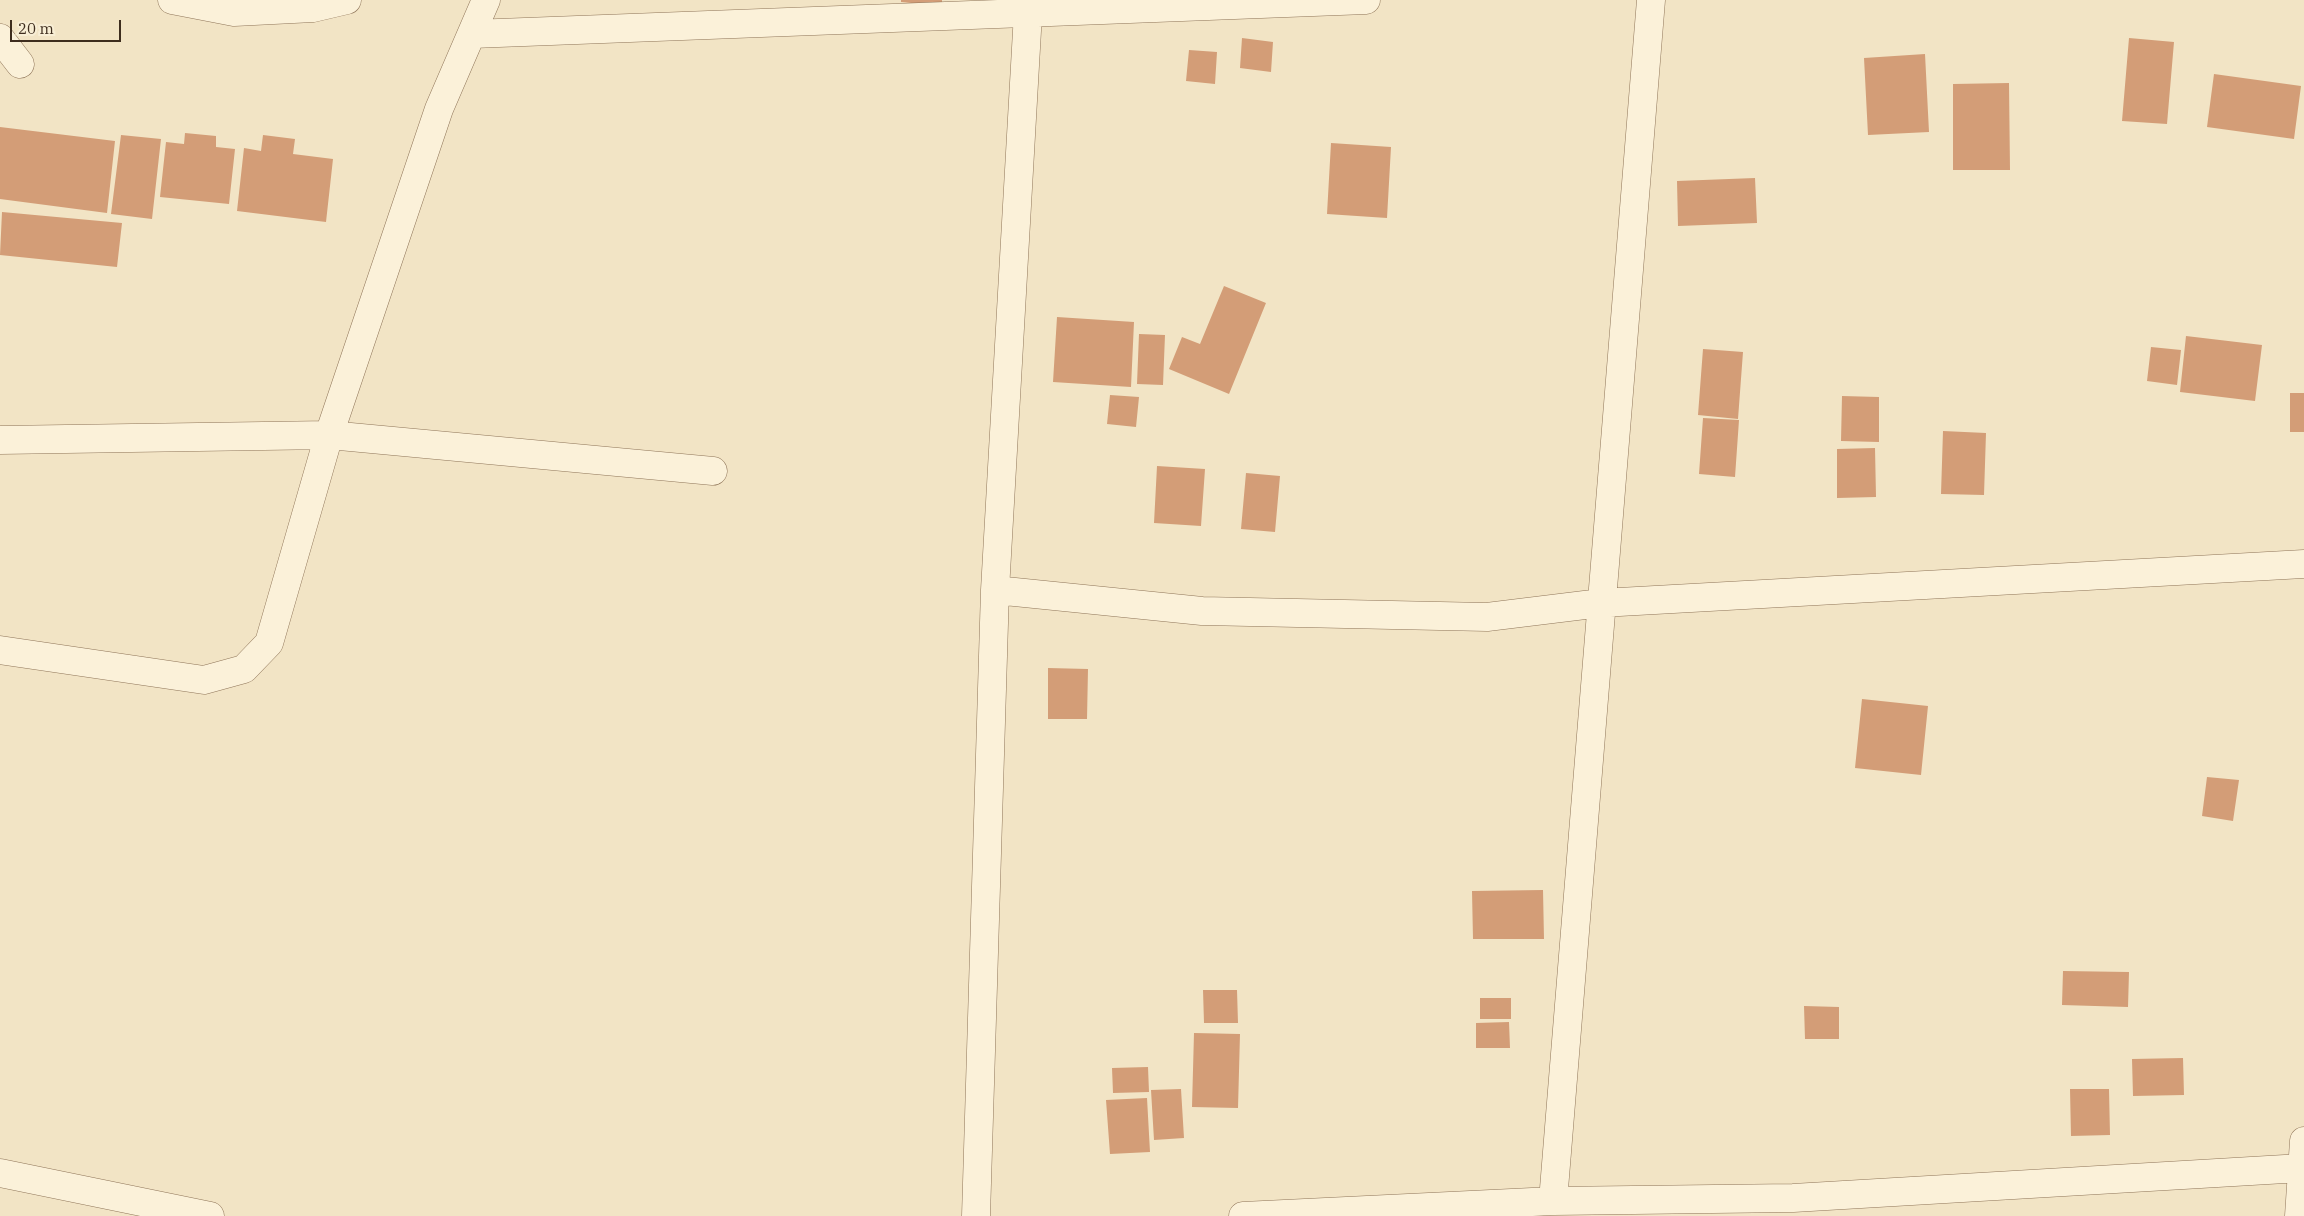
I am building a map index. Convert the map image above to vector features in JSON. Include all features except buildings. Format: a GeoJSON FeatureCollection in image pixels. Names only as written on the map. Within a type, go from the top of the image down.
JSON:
{"type":"FeatureCollection","features":[{"type":"Feature","properties":{"kind":"street"},"geometry":{"type":"LineString","coordinates":[[172,0],[234,12],[313,8],[347,0]]}},
{"type":"Feature","properties":{"kind":"street"},"geometry":{"type":"LineString","coordinates":[[0,650],[204,680],[244,670],[269,643],[329,435],[439,109],[486,0]]}},
{"type":"Feature","properties":{"kind":"street"},"geometry":{"type":"LineString","coordinates":[[472,34],[1366,0]]}},
{"type":"Feature","properties":{"kind":"street"},"geometry":{"type":"LineString","coordinates":[[1553,1201],[1651,0]]}},
{"type":"Feature","properties":{"kind":"street"},"geometry":{"type":"LineString","coordinates":[[976,1216],[995,590],[1028,13]]}},
{"type":"Feature","properties":{"kind":"street"},"geometry":{"type":"LineString","coordinates":[[0,38],[20,64]]}},
{"type":"Feature","properties":{"kind":"street"},"geometry":{"type":"LineString","coordinates":[[0,440],[329,435],[713,471]]}},
{"type":"Feature","properties":{"kind":"street"},"geometry":{"type":"LineString","coordinates":[[995,590],[1202,611],[1487,617],[1601,603],[2304,564]]}},
{"type":"Feature","properties":{"kind":"street"},"geometry":{"type":"LineString","coordinates":[[2299,1216],[2304,1141]]}},
{"type":"Feature","properties":{"kind":"street"},"geometry":{"type":"LineString","coordinates":[[1243,1216],[1553,1201],[1793,1198],[2302,1168]]}},
{"type":"Feature","properties":{"kind":"street"},"geometry":{"type":"LineString","coordinates":[[0,1173],[210,1216]]}}]}
